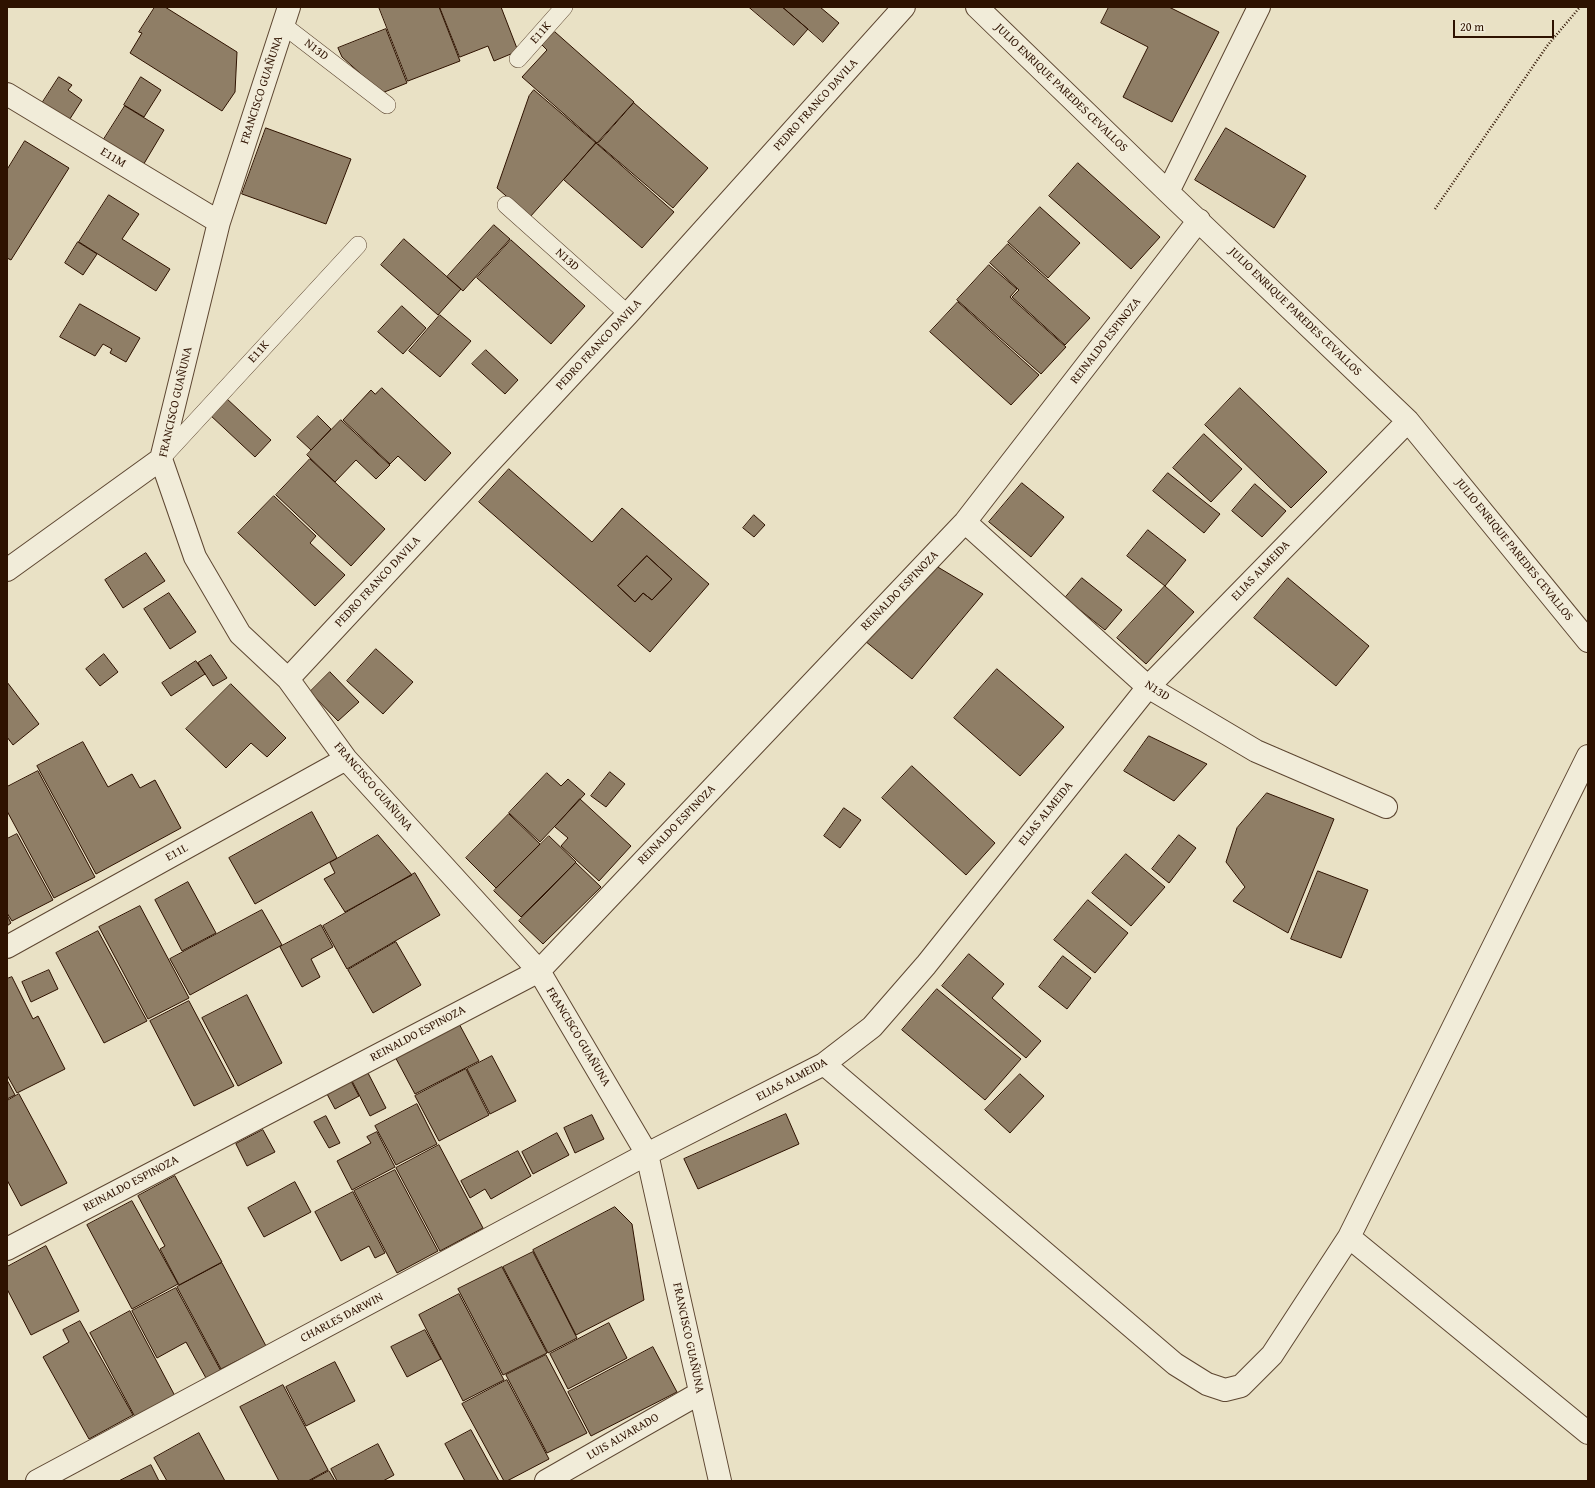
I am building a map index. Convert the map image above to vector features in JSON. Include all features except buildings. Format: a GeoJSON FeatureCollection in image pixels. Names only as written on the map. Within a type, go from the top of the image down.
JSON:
{"type":"FeatureCollection","features":[{"type":"Feature","properties":{"kind":"street","name":"PEDRO FRANCO DAVILA"},"geometry":{"type":"LineString","coordinates":[[288,678],[628,314],[904,7]]}},
{"type":"Feature","properties":{"kind":"street","name":"JULIO ENRIQUE PAREDES CEVALLOS"},"geometry":{"type":"LineString","coordinates":[[977,7],[1168,192],[1408,420],[1588,641]]}},
{"type":"Feature","properties":{"kind":"street"},"geometry":{"type":"LineString","coordinates":[[1168,192],[1259,7]]}},
{"type":"Feature","properties":{"kind":"street","name":"FRANCISCO GUAÑUNA"},"geometry":{"type":"LineString","coordinates":[[286,16],[219,222],[161,459],[195,557],[240,634],[288,678],[346,759],[539,970],[647,1154],[720,1481]]}},
{"type":"Feature","properties":{"kind":"street","name":"E11M"},"geometry":{"type":"LineString","coordinates":[[7,94],[219,222]]}},
{"type":"Feature","properties":{"kind":"street","name":"REINALDO ESPINOZA"},"geometry":{"type":"LineString","coordinates":[[7,1249],[539,970],[965,522],[1199,220]]}},
{"type":"Feature","properties":{"kind":"street","name":"ELIAS ALMEIDA"},"geometry":{"type":"LineString","coordinates":[[647,1154],[824,1064],[872,1027],[926,965],[1148,686],[1408,420]]}},
{"type":"Feature","properties":{"kind":"street"},"geometry":{"type":"LineString","coordinates":[[7,570],[161,459]]}},
{"type":"Feature","properties":{"kind":"street","name":"N13D"},"geometry":{"type":"LineString","coordinates":[[965,522],[1148,686],[1256,751],[1386,807]]}},
{"type":"Feature","properties":{"kind":"street"},"geometry":{"type":"LineString","coordinates":[[824,1064],[1175,1364],[1206,1384],[1225,1390],[1241,1386],[1272,1355],[1349,1237],[1588,756]]}},
{"type":"Feature","properties":{"kind":"street","name":"E11L"},"geometry":{"type":"LineString","coordinates":[[7,947],[346,759]]}},
{"type":"Feature","properties":{"kind":"street","name":"CHARLES DARWIN"},"geometry":{"type":"LineString","coordinates":[[37,1481],[647,1154]]}},
{"type":"Feature","properties":{"kind":"street"},"geometry":{"type":"LineString","coordinates":[[1349,1237],[1588,1433]]}},
{"type":"Feature","properties":{"kind":"street","name":"LUIS ALVARADO"},"geometry":{"type":"LineString","coordinates":[[546,1481],[700,1393]]}},
{"type":"Feature","properties":{"kind":"lane","name":"E11K"},"geometry":{"type":"LineString","coordinates":[[518,59],[564,7]]}},
{"type":"Feature","properties":{"kind":"lane","name":"N13D"},"geometry":{"type":"LineString","coordinates":[[286,16],[387,105]]}},
{"type":"Feature","properties":{"kind":"lane","name":"N13D"},"geometry":{"type":"LineString","coordinates":[[506,205],[628,314]]}},
{"type":"Feature","properties":{"kind":"lane","name":"E11K"},"geometry":{"type":"LineString","coordinates":[[161,459],[358,245]]}},
{"type":"Feature","properties":{"kind":"path"},"geometry":{"type":"LineString","coordinates":[[1435,209],[1547,46],[1580,7]]}}]}
